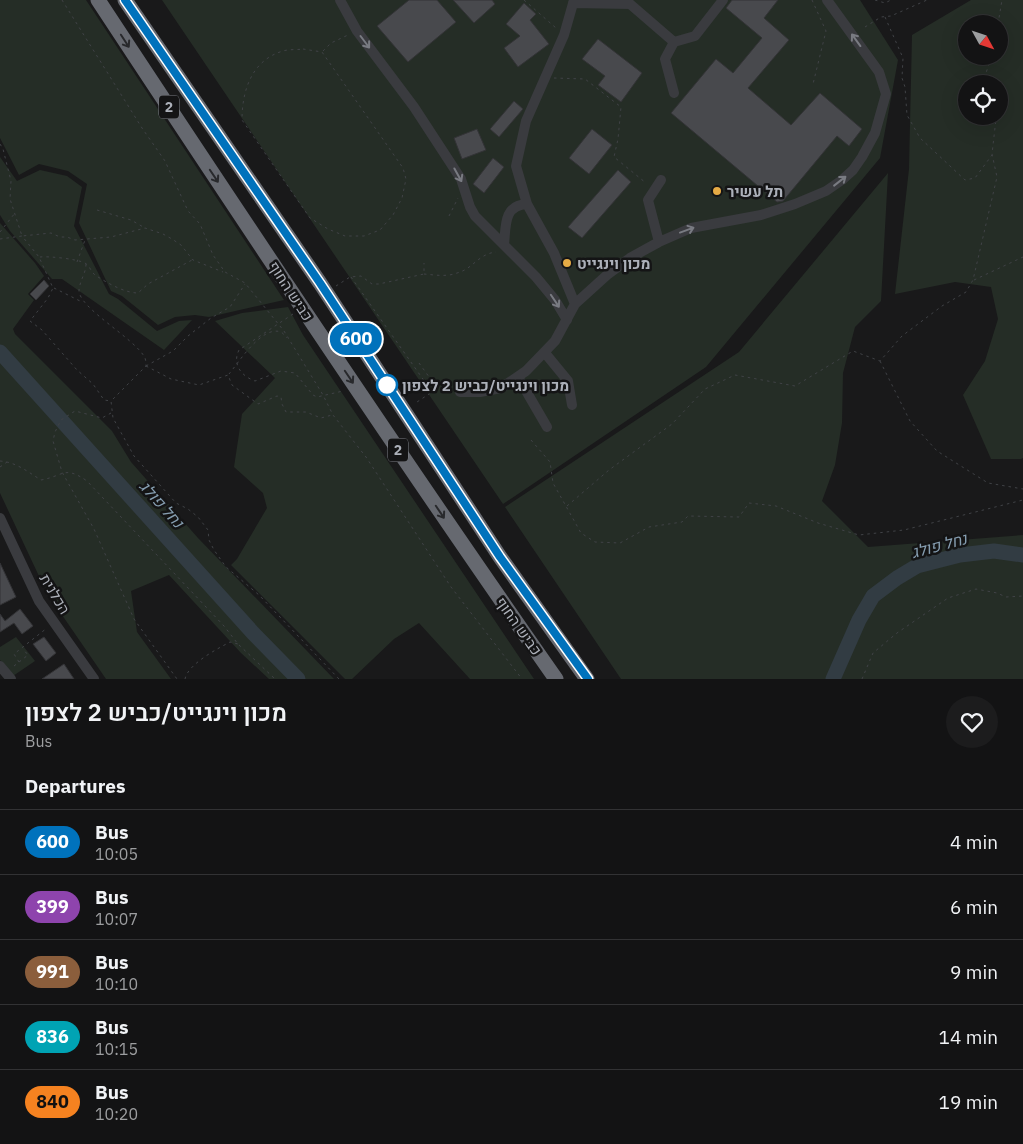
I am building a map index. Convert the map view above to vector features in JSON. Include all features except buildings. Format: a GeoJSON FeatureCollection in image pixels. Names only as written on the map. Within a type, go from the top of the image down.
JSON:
{"type":"FeatureCollection","features":[{"type":"Feature","properties":{"kind":"highway","name":"כביש החוף"},"geometry":{"type":"LineString","coordinates":[[98,0],[356,389],[556,679]]}},
{"type":"Feature","properties":{"kind":"highway","name":"כביש החוף"},"geometry":{"type":"LineString","coordinates":[[125,0],[320,283],[500,557],[587,679]]}},
{"type":"Feature","properties":{"kind":"street"},"geometry":{"type":"LineString","coordinates":[[340,0],[356,31],[414,107],[461,178],[470,207],[475,216],[543,285],[567,320]]}},
{"type":"Feature","properties":{"kind":"street"},"geometry":{"type":"LineString","coordinates":[[674,93],[665,59],[674,42],[695,36],[723,0]]}},
{"type":"Feature","properties":{"kind":"street"},"geometry":{"type":"LineString","coordinates":[[460,392],[480,392],[501,388],[518,376],[545,353],[555,341],[574,304],[630,258],[659,242],[692,228],[761,215],[826,191],[842,180],[862,158],[875,133],[886,94],[879,72],[827,0]]}},
{"type":"Feature","properties":{"kind":"street"},"geometry":{"type":"LineString","coordinates":[[574,304],[554,253],[527,204],[516,166],[526,121],[564,35],[573,2],[630,4],[674,42]]}},
{"type":"Feature","properties":{"kind":"street"},"geometry":{"type":"LineString","coordinates":[[659,242],[648,200],[661,180]]}},
{"type":"Feature","properties":{"kind":"street"},"geometry":{"type":"LineString","coordinates":[[508,248],[508,217],[510,210],[518,204],[527,204]]}},
{"type":"Feature","properties":{"kind":"street"},"geometry":{"type":"LineString","coordinates":[[545,353],[568,381],[572,406]]}},
{"type":"Feature","properties":{"kind":"street"},"geometry":{"type":"LineString","coordinates":[[518,376],[547,427]]}},
{"type":"Feature","properties":{"kind":"street","name":"הכלנית"},"geometry":{"type":"LineString","coordinates":[[0,518],[32,588],[94,679]]}},
{"type":"Feature","properties":{"kind":"path"},"geometry":{"type":"LineString","coordinates":[[62,0],[142,128],[165,161],[188,211],[200,224],[213,255],[225,272]]}},
{"type":"Feature","properties":{"kind":"path"},"geometry":{"type":"LineString","coordinates":[[524,0],[564,35]]}},
{"type":"Feature","properties":{"kind":"path"},"geometry":{"type":"LineString","coordinates":[[812,0],[826,31],[813,84]]}},
{"type":"Feature","properties":{"kind":"path"},"geometry":{"type":"LineString","coordinates":[[874,0],[885,3],[891,0]]}},
{"type":"Feature","properties":{"kind":"path"},"geometry":{"type":"LineString","coordinates":[[865,27],[875,20],[891,16],[927,0]]}},
{"type":"Feature","properties":{"kind":"path"},"geometry":{"type":"LineString","coordinates":[[1000,15],[1002,0]]}},
{"type":"Feature","properties":{"kind":"path"},"geometry":{"type":"LineString","coordinates":[[885,17],[903,58],[902,78],[905,87],[907,115],[920,138],[965,180],[974,178],[992,154]]}},
{"type":"Feature","properties":{"kind":"path"},"geometry":{"type":"LineString","coordinates":[[322,52],[331,43],[356,31]]}},
{"type":"Feature","properties":{"kind":"path"},"geometry":{"type":"LineString","coordinates":[[303,49],[322,52],[403,168],[406,179],[402,198],[393,215],[380,230],[364,236],[345,236],[310,218],[242,120],[245,88],[250,76],[261,65],[273,55],[285,50],[303,49]]}},
{"type":"Feature","properties":{"kind":"path"},"geometry":{"type":"LineString","coordinates":[[546,77],[585,79],[621,107],[614,157],[655,190]]}},
{"type":"Feature","properties":{"kind":"path"},"geometry":{"type":"LineString","coordinates":[[880,361],[902,336],[942,306],[966,292],[973,280],[997,177],[992,154],[995,125]]}},
{"type":"Feature","properties":{"kind":"path"},"geometry":{"type":"LineString","coordinates":[[0,144],[12,181],[10,199],[22,236],[39,257],[53,288],[83,302],[145,358],[146,366]]}},
{"type":"Feature","properties":{"kind":"path"},"geometry":{"type":"LineString","coordinates":[[449,216],[463,187]]}},
{"type":"Feature","properties":{"kind":"path"},"geometry":{"type":"LineString","coordinates":[[98,210],[131,220],[163,234],[181,245],[193,260],[225,272],[246,283],[290,340],[333,415],[366,457],[452,587],[522,679]]}},
{"type":"Feature","properties":{"kind":"path"},"geometry":{"type":"LineString","coordinates":[[0,232],[15,212]]}},
{"type":"Feature","properties":{"kind":"path"},"geometry":{"type":"LineString","coordinates":[[0,239],[29,234],[51,233],[75,240],[111,237],[146,228]]}},
{"type":"Feature","properties":{"kind":"path"},"geometry":{"type":"LineString","coordinates":[[77,262],[85,239]]}},
{"type":"Feature","properties":{"kind":"path"},"geometry":{"type":"LineString","coordinates":[[404,411],[432,392],[350,277],[361,276],[372,284],[379,284],[424,274],[457,274],[470,267],[481,256],[508,248]]}},
{"type":"Feature","properties":{"kind":"path"},"geometry":{"type":"LineString","coordinates":[[39,257],[50,255],[86,264],[94,274],[131,293],[138,293],[148,284],[193,260]]}},
{"type":"Feature","properties":{"kind":"path"},"geometry":{"type":"LineString","coordinates":[[973,280],[1023,257]]}},
{"type":"Feature","properties":{"kind":"path"},"geometry":{"type":"LineString","coordinates":[[424,263],[424,274]]}},
{"type":"Feature","properties":{"kind":"path"},"geometry":{"type":"LineString","coordinates":[[83,302],[79,290],[86,272],[86,264]]}},
{"type":"Feature","properties":{"kind":"path"},"geometry":{"type":"LineString","coordinates":[[246,283],[230,308],[211,318],[173,351],[146,366],[111,401],[111,413],[117,428],[134,456],[176,503],[198,517],[208,530],[209,540],[220,560],[259,595],[339,679]]}},
{"type":"Feature","properties":{"kind":"path"},"geometry":{"type":"LineString","coordinates":[[53,288],[48,298],[30,321],[42,330],[77,370],[93,384],[104,400],[111,401]]}},
{"type":"Feature","properties":{"kind":"path"},"geometry":{"type":"LineString","coordinates":[[146,366],[171,379],[199,385],[228,375],[260,337],[270,332],[280,332],[290,340]]}},
{"type":"Feature","properties":{"kind":"path"},"geometry":{"type":"LineString","coordinates":[[247,343],[239,350],[236,356],[238,367],[245,376],[255,381],[281,371],[288,371],[295,373],[313,395],[317,397],[356,389]]}},
{"type":"Feature","properties":{"kind":"path"},"geometry":{"type":"LineString","coordinates":[[567,506],[609,470],[672,424],[705,389],[735,374],[795,386],[853,351],[880,361],[910,422],[937,451],[988,483],[1023,489]]}},
{"type":"Feature","properties":{"kind":"path"},"geometry":{"type":"LineString","coordinates":[[419,363],[432,381],[460,392]]}},
{"type":"Feature","properties":{"kind":"path"},"geometry":{"type":"LineString","coordinates":[[228,375],[232,385],[258,404],[277,396],[281,397],[286,412],[306,412],[321,418],[333,415]]}},
{"type":"Feature","properties":{"kind":"path"},"geometry":{"type":"LineString","coordinates":[[111,413],[102,418],[75,411],[61,420],[53,441],[62,472],[94,529],[134,619],[177,679]]}},
{"type":"Feature","properties":{"kind":"path"},"geometry":{"type":"LineString","coordinates":[[531,440],[550,462],[553,483],[581,532],[595,542],[620,543],[649,527],[682,522],[688,516],[739,517],[749,503],[776,506],[818,523],[859,535],[904,530],[1023,500]]}},
{"type":"Feature","properties":{"kind":"path"},"geometry":{"type":"LineString","coordinates":[[0,461],[20,467],[41,480],[52,478],[62,472],[74,472],[86,481],[224,626],[238,644],[275,679]]}},
{"type":"Feature","properties":{"kind":"path"},"geometry":{"type":"LineString","coordinates":[[0,467],[8,462]]}},
{"type":"Feature","properties":{"kind":"path"},"geometry":{"type":"LineString","coordinates":[[862,679],[873,653],[897,632],[948,598],[976,589],[997,593],[1006,597],[1023,596]]}},
{"type":"Feature","properties":{"kind":"path"},"geometry":{"type":"LineString","coordinates":[[19,662],[14,654],[54,622]]}},
{"type":"Feature","properties":{"kind":"path"},"geometry":{"type":"LineString","coordinates":[[185,679],[195,664],[219,648],[230,642],[238,644]]}},
{"type":"Feature","properties":{"kind":"path"},"geometry":{"type":"LineString","coordinates":[[5,672],[28,655],[22,648]]}},
{"type":"Feature","properties":{"kind":"shaded area"},"geometry":{"type":"Polygon","coordinates":[[[0,0],[86,0],[284,300],[209,317],[195,315],[175,317],[158,325],[122,296],[111,291],[79,223],[87,184],[68,171],[39,164],[19,175],[0,138],[0,0]]]}},
{"type":"Feature","properties":{"kind":"shaded area","name":"מכון וינגייט"},"geometry":{"type":"Polygon","coordinates":[[[162,0],[860,0],[898,60],[880,158],[706,367],[503,504],[162,0]]]}},
{"type":"Feature","properties":{"kind":"shaded area"},"geometry":{"type":"Polygon","coordinates":[[[971,0],[1023,0],[1023,458],[1021,459],[991,459],[963,395],[985,361],[998,319],[991,287],[955,282],[895,294],[909,169],[912,35],[971,0]]]}},
{"type":"Feature","properties":{"kind":"shaded area"},"geometry":{"type":"Polygon","coordinates":[[[0,157],[17,181],[40,170],[67,176],[82,187],[74,226],[109,294],[118,299],[157,331],[179,321],[192,320],[164,350],[62,279],[52,279],[10,231],[0,215],[0,157]]]}},
{"type":"Feature","properties":{"kind":"shaded area"},"geometry":{"type":"Polygon","coordinates":[[[888,173],[881,301],[855,327],[843,373],[842,423],[835,465],[822,501],[868,547],[1023,535],[1023,679],[621,679],[505,507],[739,352],[888,173]]]}},
{"type":"Feature","properties":{"kind":"shaded area"},"geometry":{"type":"Polygon","coordinates":[[[0,223],[44,276],[28,294],[34,300],[13,329],[15,334],[112,431],[131,462],[198,538],[334,679],[269,679],[241,653],[169,575],[131,591],[137,632],[171,679],[106,679],[60,612],[38,574],[0,493],[0,223]]]}},
{"type":"Feature","properties":{"kind":"shaded area"},"geometry":{"type":"Polygon","coordinates":[[[288,307],[303,335],[534,679],[470,679],[419,623],[394,639],[352,679],[345,679],[231,565],[237,559],[267,508],[263,493],[234,467],[242,414],[275,378],[215,321],[242,313],[288,307]]]}},
{"type":"Feature","properties":{"kind":"shaded area"},"geometry":{"type":"Polygon","coordinates":[[[16,637],[35,661],[13,676],[0,660],[0,647],[16,637]]]}},
{"type":"Feature","properties":{"kind":"waterway","name":"נחל פולג"},"geometry":{"type":"LineString","coordinates":[[0,352],[253,633],[298,679]]}},
{"type":"Feature","properties":{"kind":"waterway","name":"נחל פולג"},"geometry":{"type":"LineString","coordinates":[[833,679],[859,620],[873,596],[897,578],[917,566],[960,555],[994,551],[1023,555]]}},
{"type":"Feature","properties":{"kind":"bus line","name":"600"},"geometry":{"type":"LineString","coordinates":[[125,0],[320,283],[500,557],[588,679]]}},
{"type":"Feature","properties":{"kind":"place","name":"תל עשיר"},"geometry":{"type":"Point","coordinates":[717,191]}},
{"type":"Feature","properties":{"kind":"place","name":"מכון וינגייט"},"geometry":{"type":"Point","coordinates":[567,263]}},
{"type":"Feature","properties":{"kind":"place","name":"מכון וינגייט/כביש 2 לצפון"},"geometry":{"type":"Point","coordinates":[387,385]}}]}
